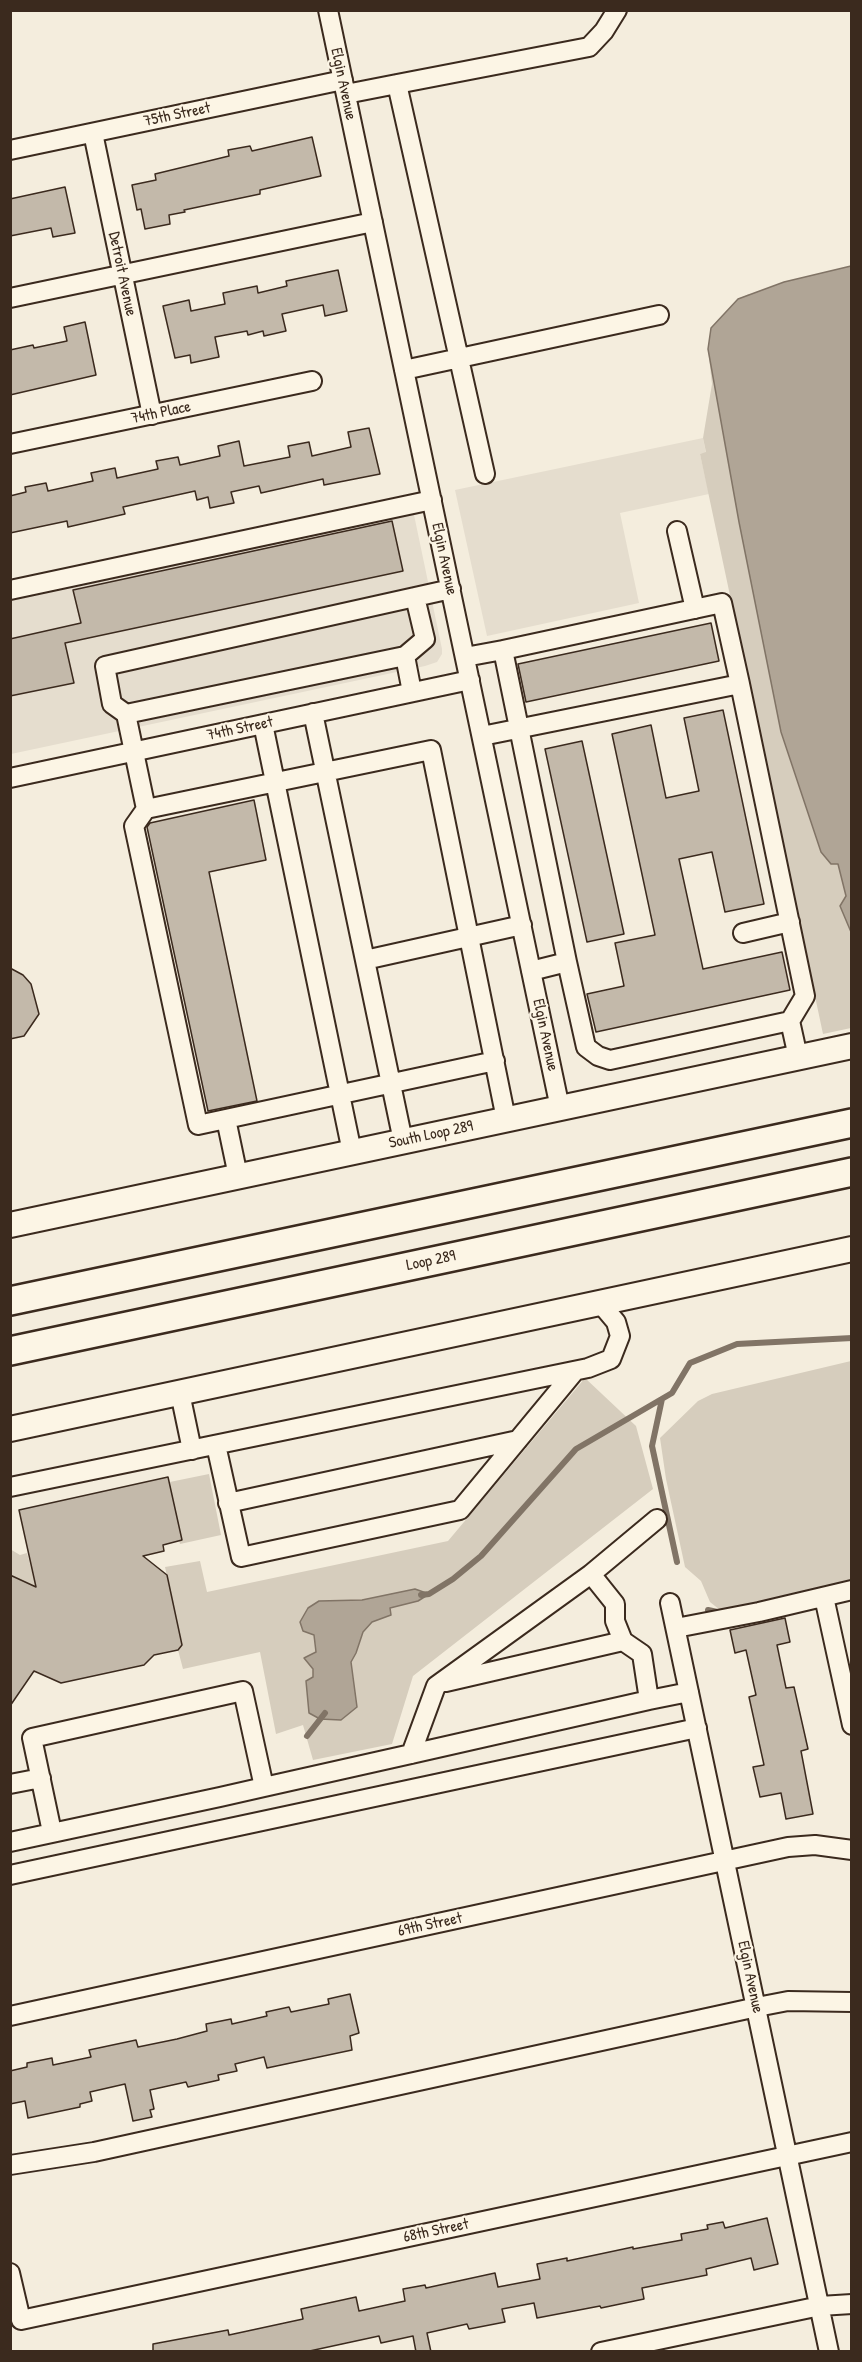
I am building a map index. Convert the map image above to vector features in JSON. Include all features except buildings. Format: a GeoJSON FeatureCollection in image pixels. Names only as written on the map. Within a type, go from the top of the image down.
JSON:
{"type":"FeatureCollection","features":[{"type":"Feature","properties":{"kind":"highway"},"geometry":{"type":"LineString","coordinates":[[10,1301],[852,1123]]}},
{"type":"Feature","properties":{"kind":"highway","name":"Loop 289"},"geometry":{"type":"LineString","coordinates":[[10,1351],[852,1172]]}},
{"type":"Feature","properties":{"kind":"main road","name":"South Loop 289"},"geometry":{"type":"LineString","coordinates":[[10,1225],[852,1046]]}},
{"type":"Feature","properties":{"kind":"main road"},"geometry":{"type":"LineString","coordinates":[[10,1429],[852,1249]]}},
{"type":"Feature","properties":{"kind":"street","name":"Elgin Avenue"},"geometry":{"type":"LineString","coordinates":[[328,10],[560,1108]]}},
{"type":"Feature","properties":{"kind":"street","name":"75th Street"},"geometry":{"type":"LineString","coordinates":[[10,150],[93,132],[344,87],[397,84],[589,47],[604,31],[617,10]]}},
{"type":"Feature","properties":{"kind":"street"},"geometry":{"type":"LineString","coordinates":[[397,84],[485,474]]}},
{"type":"Feature","properties":{"kind":"street","name":"Detroit Avenue"},"geometry":{"type":"LineString","coordinates":[[93,132],[152,415]]}},
{"type":"Feature","properties":{"kind":"street"},"geometry":{"type":"LineString","coordinates":[[10,298],[373,222]]}},
{"type":"Feature","properties":{"kind":"street"},"geometry":{"type":"LineString","coordinates":[[404,370],[659,315]]}},
{"type":"Feature","properties":{"kind":"street","name":"74th Place"},"geometry":{"type":"LineString","coordinates":[[10,444],[312,381]]}},
{"type":"Feature","properties":{"kind":"street"},"geometry":{"type":"LineString","coordinates":[[10,590],[432,500]]}},
{"type":"Feature","properties":{"kind":"street"},"geometry":{"type":"LineString","coordinates":[[677,531],[695,609]]}},
{"type":"Feature","properties":{"kind":"street"},"geometry":{"type":"LineString","coordinates":[[146,809],[126,714],[112,704],[105,666],[451,590]]}},
{"type":"Feature","properties":{"kind":"street"},"geometry":{"type":"LineString","coordinates":[[126,714],[405,656],[425,639],[415,597]]}},
{"type":"Feature","properties":{"kind":"street"},"geometry":{"type":"LineString","coordinates":[[465,657],[722,603],[805,996],[790,1021],[798,1057]]}},
{"type":"Feature","properties":{"kind":"street"},"geometry":{"type":"LineString","coordinates":[[503,650],[586,1047],[598,1056],[610,1060],[790,1021]]}},
{"type":"Feature","properties":{"kind":"street"},"geometry":{"type":"LineString","coordinates":[[405,656],[412,692]]}},
{"type":"Feature","properties":{"kind":"street","name":"74th Street"},"geometry":{"type":"LineString","coordinates":[[10,778],[470,680]]}},
{"type":"Feature","properties":{"kind":"street"},"geometry":{"type":"LineString","coordinates":[[482,736],[740,684]]}},
{"type":"Feature","properties":{"kind":"street"},"geometry":{"type":"LineString","coordinates":[[313,713],[403,1141]]}},
{"type":"Feature","properties":{"kind":"street"},"geometry":{"type":"LineString","coordinates":[[263,724],[352,1152]]}},
{"type":"Feature","properties":{"kind":"street"},"geometry":{"type":"LineString","coordinates":[[495,1061],[198,1125],[134,825],[146,809],[431,750],[495,1061],[506,1119]]}},
{"type":"Feature","properties":{"kind":"street"},"geometry":{"type":"LineString","coordinates":[[743,933],[790,922]]}},
{"type":"Feature","properties":{"kind":"street"},"geometry":{"type":"LineString","coordinates":[[365,960],[522,925]]}},
{"type":"Feature","properties":{"kind":"street"},"geometry":{"type":"LineString","coordinates":[[531,971],[567,962]]}},
{"type":"Feature","properties":{"kind":"street"},"geometry":{"type":"LineString","coordinates":[[226,1119],[238,1176]]}},
{"type":"Feature","properties":{"kind":"street"},"geometry":{"type":"LineString","coordinates":[[10,1487],[602,1364],[611,1359],[620,1335],[616,1322],[600,1303]]}},
{"type":"Feature","properties":{"kind":"street"},"geometry":{"type":"LineString","coordinates":[[216,1445],[240,1557],[460,1510],[575,1371]]}},
{"type":"Feature","properties":{"kind":"street"},"geometry":{"type":"LineString","coordinates":[[180,1393],[192,1450]]}},
{"type":"Feature","properties":{"kind":"street"},"geometry":{"type":"LineString","coordinates":[[228,1503],[518,1440]]}},
{"type":"Feature","properties":{"kind":"street"},"geometry":{"type":"LineString","coordinates":[[411,1754],[436,1686],[591,1574],[657,1519]]}},
{"type":"Feature","properties":{"kind":"street"},"geometry":{"type":"LineString","coordinates":[[591,1574],[615,1604],[615,1621],[623,1641],[642,1654],[649,1700]]}},
{"type":"Feature","properties":{"kind":"street"},"geometry":{"type":"LineString","coordinates":[[676,1628],[759,1612],[852,1590]]}},
{"type":"Feature","properties":{"kind":"street"},"geometry":{"type":"LineString","coordinates":[[824,1597],[852,1725]]}},
{"type":"Feature","properties":{"kind":"street","name":"Elgin Avenue"},"geometry":{"type":"LineString","coordinates":[[670,1603],[829,2352]]}},
{"type":"Feature","properties":{"kind":"street"},"geometry":{"type":"LineString","coordinates":[[439,1684],[623,1641]]}},
{"type":"Feature","properties":{"kind":"street"},"geometry":{"type":"LineString","coordinates":[[52,1832],[32,1738],[243,1691],[264,1787]]}},
{"type":"Feature","properties":{"kind":"street"},"geometry":{"type":"LineString","coordinates":[[10,1842],[689,1692]]}},
{"type":"Feature","properties":{"kind":"street"},"geometry":{"type":"LineString","coordinates":[[10,1875],[697,1728]]}},
{"type":"Feature","properties":{"kind":"street"},"geometry":{"type":"LineString","coordinates":[[10,1784],[41,1778]]}},
{"type":"Feature","properties":{"kind":"street","name":"69th Street"},"geometry":{"type":"LineString","coordinates":[[10,2016],[788,1847],[815,1845],[852,1850]]}},
{"type":"Feature","properties":{"kind":"street"},"geometry":{"type":"LineString","coordinates":[[10,2165],[105,2150],[757,2007],[788,2001],[852,2002]]}},
{"type":"Feature","properties":{"kind":"street","name":"68th Street"},"geometry":{"type":"LineString","coordinates":[[10,2273],[21,2320],[852,2142]]}},
{"type":"Feature","properties":{"kind":"street"},"geometry":{"type":"LineString","coordinates":[[601,2352],[820,2306],[852,2304]]}},
{"type":"Feature","properties":{"kind":"shaded area"},"geometry":{"type":"Polygon","coordinates":[[[851,266],[851,1028],[823,1034],[700,454],[706,452],[703,438],[712,384],[708,349],[711,328],[738,299],[749,294],[753,312],[789,304],[784,282],[851,266]]]}},
{"type":"Feature","properties":{"kind":"shaded area"},"geometry":{"type":"Polygon","coordinates":[[[852,266],[851,932],[840,906],[846,896],[838,864],[831,864],[821,852],[781,732],[739,522],[708,349],[711,328],[738,299],[784,282],[852,266]]]}},
{"type":"Feature","properties":{"kind":"shaded area"},"geometry":{"type":"Polygon","coordinates":[[[703,438],[706,453],[700,454],[709,494],[620,513],[639,603],[487,636],[455,490],[703,438]]]}},
{"type":"Feature","properties":{"kind":"shaded area"},"geometry":{"type":"Polygon","coordinates":[[[413,510],[442,649],[437,662],[11,754],[10,597],[413,510]]]}},
{"type":"Feature","properties":{"kind":"shaded area"},"geometry":{"type":"Polygon","coordinates":[[[851,1361],[851,1582],[720,1610],[710,1602],[701,1581],[685,1567],[666,1479],[660,1438],[698,1401],[712,1394],[851,1361]]]}},
{"type":"Feature","properties":{"kind":"shaded area"},"geometry":{"type":"Polygon","coordinates":[[[585,1378],[636,1426],[653,1489],[413,1676],[392,1744],[313,1760],[303,1725],[276,1734],[260,1652],[183,1669],[178,1650],[182,1644],[165,1567],[200,1561],[207,1592],[448,1541],[585,1378]]]}},
{"type":"Feature","properties":{"kind":"shaded area"},"geometry":{"type":"Polygon","coordinates":[[[209,1474],[221,1535],[180,1544],[160,1484],[209,1474]]]}},
{"type":"Feature","properties":{"kind":"shaded area"},"geometry":{"type":"Polygon","coordinates":[[[10,1549],[20,1555],[27,1553],[36,1586],[31,1599],[11,1575],[10,1549]]]}},
{"type":"Feature","properties":{"kind":"shaded area"},"geometry":{"type":"Polygon","coordinates":[[[415,1589],[429,1594],[418,1601],[390,1608],[391,1615],[372,1622],[363,1632],[351,1662],[357,1707],[341,1720],[320,1719],[309,1713],[306,1681],[313,1677],[313,1669],[304,1658],[316,1652],[314,1635],[303,1631],[300,1622],[308,1608],[319,1601],[362,1600],[415,1589]]]}},
{"type":"Feature","properties":{"kind":"waterway"},"geometry":{"type":"LineString","coordinates":[[421,1595],[429,1594],[453,1579],[481,1556],[576,1449],[672,1393],[690,1363],[737,1344],[852,1338]]}},
{"type":"Feature","properties":{"kind":"waterway"},"geometry":{"type":"LineString","coordinates":[[662,1399],[652,1446],[677,1562]]}},
{"type":"Feature","properties":{"kind":"waterway"},"geometry":{"type":"LineString","coordinates":[[708,1610],[722,1613]]}},
{"type":"Feature","properties":{"kind":"waterway"},"geometry":{"type":"LineString","coordinates":[[307,1736],[325,1713]]}}]}
